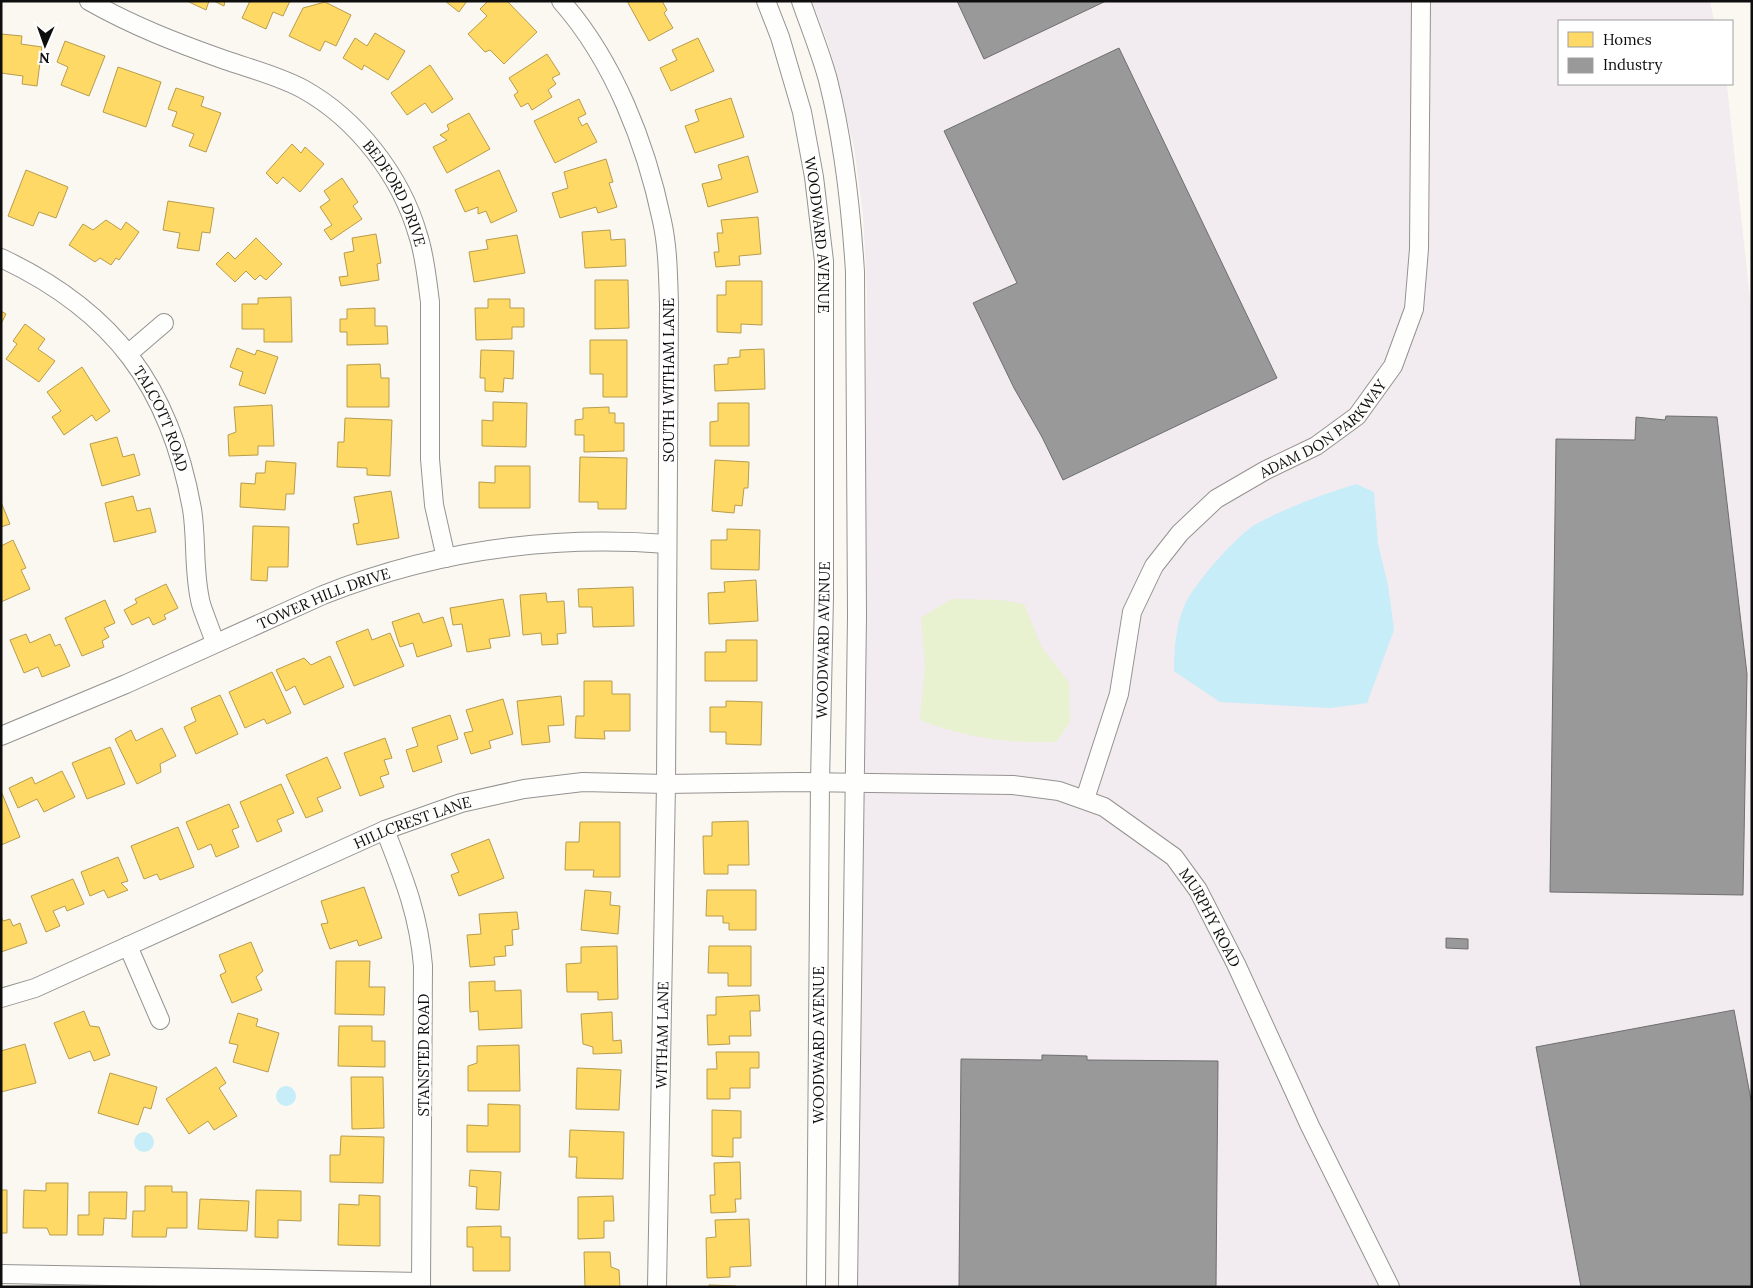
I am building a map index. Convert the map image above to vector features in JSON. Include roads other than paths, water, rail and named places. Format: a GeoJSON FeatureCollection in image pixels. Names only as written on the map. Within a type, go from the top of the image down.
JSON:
{"type":"FeatureCollection","features":[{"type":"Feature","properties":{"kind":"street","name":"BEDFORD DRIVE"},"geometry":{"type":"LineString","coordinates":[[89,1],[145,31],[302,89],[329,106],[355,130],[376,153],[392,177],[405,200],[418,235],[429,293],[430,467],[434,504],[446,558]]}},
{"type":"Feature","properties":{"kind":"street","name":"SOUTH WITHAM LANE"},"geometry":{"type":"LineString","coordinates":[[561,1],[593,45],[620,95],[642,146],[662,221],[667,259],[669,304],[666,784]]}},
{"type":"Feature","properties":{"kind":"street","name":"WOODWARD AVENUE"},"geometry":{"type":"LineString","coordinates":[[766,1],[780,37],[802,112],[814,177],[824,261],[824,597],[820,782],[816,1287]]}},
{"type":"Feature","properties":{"kind":"street"},"geometry":{"type":"LineString","coordinates":[[801,1],[827,79],[836,115],[852,222],[857,383],[848,1287]]}},
{"type":"Feature","properties":{"kind":"street","name":"ADAM DON PARKWAY"},"geometry":{"type":"LineString","coordinates":[[1085,800],[1119,694],[1132,612],[1154,566],[1180,533],[1216,499],[1266,470],[1316,446],[1357,416],[1393,366],[1414,309],[1419,249],[1421,1]]}},
{"type":"Feature","properties":{"kind":"street","name":"TALCOTT ROAD"},"geometry":{"type":"LineString","coordinates":[[1,258],[36,274],[87,312],[129,353],[145,375],[161,407],[185,473],[196,545],[201,603],[215,643]]}},
{"type":"Feature","properties":{"kind":"street"},"geometry":{"type":"LineString","coordinates":[[129,353],[164,323]]}},
{"type":"Feature","properties":{"kind":"street","name":"TOWER HILL DRIVE"},"geometry":{"type":"LineString","coordinates":[[3,731],[117,688],[353,583],[446,558],[494,548],[553,542],[602,540],[667,544]]}},
{"type":"Feature","properties":{"kind":"street","name":"HILLCREST LANE"},"geometry":{"type":"LineString","coordinates":[[1,998],[35,988],[385,830],[461,803],[524,789],[583,782],[666,784],[854,783]]}},
{"type":"Feature","properties":{"kind":"street","name":"MURPHY ROAD"},"geometry":{"type":"LineString","coordinates":[[854,783],[1013,785],[1059,791],[1104,807],[1174,857],[1198,890],[1236,964],[1310,1126],[1390,1287]]}},
{"type":"Feature","properties":{"kind":"street","name":"WITHAM LANE"},"geometry":{"type":"LineString","coordinates":[[657,1287],[666,784]]}},
{"type":"Feature","properties":{"kind":"street","name":"STANSTED ROAD"},"geometry":{"type":"LineString","coordinates":[[385,830],[405,880],[421,934],[423,966],[421,1284]]}},
{"type":"Feature","properties":{"kind":"street"},"geometry":{"type":"LineString","coordinates":[[128,946],[160,1020]]}},
{"type":"Feature","properties":{"kind":"street"},"geometry":{"type":"LineString","coordinates":[[1,1274],[421,1284]]}},
{"type":"Feature","properties":{"kind":"water"},"geometry":{"type":"Polygon","coordinates":[[[1356,484],[1374,492],[1378,544],[1388,585],[1394,630],[1367,703],[1330,708],[1220,702],[1174,671],[1176,637],[1179,620],[1185,604],[1207,572],[1238,538],[1256,524],[1280,512],[1356,484]]]}},
{"type":"Feature","properties":{"kind":"water"},"geometry":{"type":"Polygon","coordinates":[[[286,1086],[293,1089],[296,1096],[293,1103],[286,1106],[279,1103],[276,1096],[279,1089],[286,1086]]]}},
{"type":"Feature","properties":{"kind":"water"},"geometry":{"type":"Polygon","coordinates":[[[144,1132],[151,1135],[154,1142],[151,1149],[144,1152],[137,1149],[134,1142],[137,1135],[144,1132]]]}}]}
